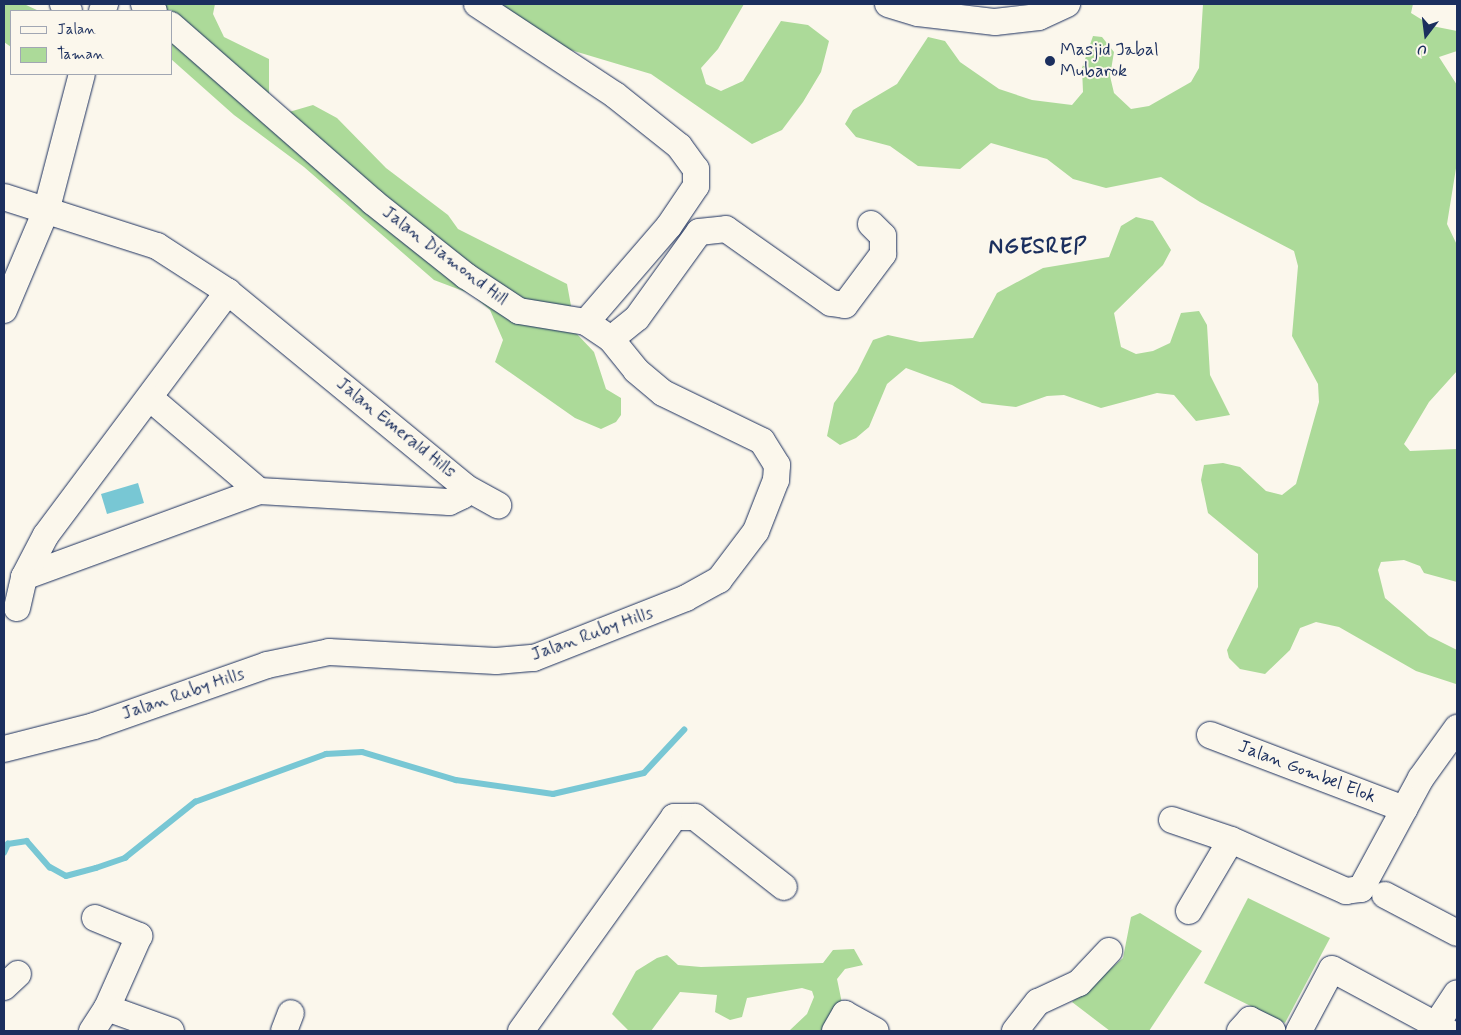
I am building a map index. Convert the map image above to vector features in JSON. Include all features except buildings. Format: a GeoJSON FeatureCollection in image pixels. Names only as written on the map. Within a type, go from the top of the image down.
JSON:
{"type":"FeatureCollection","features":[{"type":"Feature","properties":{"kind":"street"},"geometry":{"type":"LineString","coordinates":[[477,4],[615,95],[679,146],[696,169],[696,186],[669,226],[586,322]]}},
{"type":"Feature","properties":{"kind":"street"},"geometry":{"type":"LineString","coordinates":[[888,4],[918,13],[995,22],[1039,17],[1067,4]]}},
{"type":"Feature","properties":{"kind":"street","name":"Jalan Diamond Hill"},"geometry":{"type":"LineString","coordinates":[[172,26],[373,202],[466,276],[520,311],[586,322]]}},
{"type":"Feature","properties":{"kind":"street"},"geometry":{"type":"LineString","coordinates":[[4,310],[47,208],[82,75]]}},
{"type":"Feature","properties":{"kind":"street","name":"Jalan Emerald Hills"},"geometry":{"type":"LineString","coordinates":[[4,197],[47,208],[157,246],[228,292],[466,487],[462,496],[449,502],[259,491],[24,577]]}},
{"type":"Feature","properties":{"kind":"street"},"geometry":{"type":"LineString","coordinates":[[610,339],[637,318],[699,232],[726,229],[831,303],[845,305],[883,254],[883,236],[872,224]]}},
{"type":"Feature","properties":{"kind":"street"},"geometry":{"type":"LineString","coordinates":[[17,608],[24,577],[57,520],[151,399],[228,292]]}},
{"type":"Feature","properties":{"kind":"street","name":"Jalan Ruby Hills"},"geometry":{"type":"LineString","coordinates":[[5,748],[94,726],[267,665],[329,652],[496,662],[534,658],[686,598],[719,580],[756,532],[776,480],[777,465],[772,452],[762,441],[663,393],[636,370],[610,339],[586,322]]}},
{"type":"Feature","properties":{"kind":"street"},"geometry":{"type":"LineString","coordinates":[[151,399],[259,491]]}},
{"type":"Feature","properties":{"kind":"street"},"geometry":{"type":"LineString","coordinates":[[466,487],[498,505]]}},
{"type":"Feature","properties":{"kind":"street"},"geometry":{"type":"LineString","coordinates":[[1172,820],[1231,840],[1346,891],[1356,891],[1404,809],[1454,731]]}},
{"type":"Feature","properties":{"kind":"street","name":"Jalan Gombel Elok"},"geometry":{"type":"LineString","coordinates":[[1210,735],[1404,809]]}},
{"type":"Feature","properties":{"kind":"street"},"geometry":{"type":"LineString","coordinates":[[521,1031],[674,817],[695,817],[784,887]]}},
{"type":"Feature","properties":{"kind":"street"},"geometry":{"type":"LineString","coordinates":[[1190,911],[1231,840]]}},
{"type":"Feature","properties":{"kind":"street"},"geometry":{"type":"LineString","coordinates":[[1385,895],[1457,933]]}},
{"type":"Feature","properties":{"kind":"street"},"geometry":{"type":"LineString","coordinates":[[92,1031],[107,1008],[140,936],[95,918]]}},
{"type":"Feature","properties":{"kind":"street"},"geometry":{"type":"LineString","coordinates":[[1015,1031],[1038,1002],[1080,983],[1109,951]]}},
{"type":"Feature","properties":{"kind":"street"},"geometry":{"type":"LineString","coordinates":[[1299,1031],[1332,969],[1438,1029],[1457,993]]}},
{"type":"Feature","properties":{"kind":"street"},"geometry":{"type":"LineString","coordinates":[[107,1008],[171,1031]]}},
{"type":"Feature","properties":{"kind":"street"},"geometry":{"type":"LineString","coordinates":[[1240,1031],[1250,1020],[1273,1031]]}},
{"type":"Feature","properties":{"kind":"street"},"geometry":{"type":"LineString","coordinates":[[840,1023],[876,1031]]}},
{"type":"Feature","properties":{"kind":"green space"},"geometry":{"type":"Polygon","coordinates":[[[4,4],[24,4],[37,10],[10,10],[10,46],[4,42],[4,4]]]}},
{"type":"Feature","properties":{"kind":"green space"},"geometry":{"type":"Polygon","coordinates":[[[146,4],[215,4],[213,14],[224,37],[269,59],[269,96],[289,112],[313,105],[337,118],[386,168],[448,215],[458,229],[567,284],[576,333],[594,352],[606,389],[621,398],[621,415],[616,422],[601,429],[575,418],[495,362],[503,340],[490,310],[471,294],[434,280],[304,167],[234,115],[172,60],[172,10],[144,10],[146,4]]]}},
{"type":"Feature","properties":{"kind":"green space"},"geometry":{"type":"Polygon","coordinates":[[[494,4],[744,4],[718,49],[701,68],[706,84],[721,91],[743,81],[781,21],[808,25],[829,41],[821,72],[803,102],[782,130],[752,144],[651,74],[564,48],[494,4]]]}},
{"type":"Feature","properties":{"kind":"green space"},"geometry":{"type":"Polygon","coordinates":[[[1203,4],[1413,4],[1411,13],[1432,26],[1457,31],[1457,51],[1439,57],[1457,85],[1457,162],[1447,224],[1457,245],[1457,371],[1429,402],[1404,444],[1410,451],[1457,449],[1457,582],[1424,573],[1420,566],[1404,560],[1381,562],[1378,570],[1385,598],[1429,636],[1457,650],[1456,684],[1416,671],[1339,627],[1316,622],[1300,628],[1290,650],[1265,674],[1240,669],[1229,658],[1227,650],[1258,587],[1258,554],[1208,513],[1201,480],[1204,465],[1223,463],[1240,467],[1266,491],[1282,495],[1296,484],[1319,402],[1318,384],[1292,336],[1298,266],[1294,251],[1200,202],[1161,177],[1106,188],[1073,179],[1047,159],[991,143],[960,169],[918,166],[890,146],[856,137],[845,124],[853,110],[897,84],[928,37],[945,41],[960,62],[999,89],[1032,100],[1072,105],[1083,92],[1082,68],[1093,36],[1102,37],[1114,52],[1110,76],[1114,93],[1131,109],[1149,106],[1191,82],[1199,68],[1203,4]]]}},
{"type":"Feature","properties":{"kind":"green space"},"geometry":{"type":"Polygon","coordinates":[[[1136,217],[1153,221],[1171,250],[1163,265],[1114,313],[1121,347],[1136,354],[1153,351],[1170,343],[1181,313],[1199,311],[1207,325],[1210,375],[1230,415],[1196,421],[1174,395],[1157,393],[1101,408],[1064,395],[1047,396],[1016,407],[982,403],[952,385],[906,368],[887,384],[869,427],[856,438],[840,445],[827,436],[834,403],[857,372],[873,340],[888,335],[920,342],[973,338],[997,293],[1043,268],[1109,257],[1121,226],[1136,217]]]}},
{"type":"Feature","properties":{"kind":"green space"},"geometry":{"type":"Polygon","coordinates":[[[1248,898],[1330,938],[1285,1023],[1204,983],[1248,898]]]}},
{"type":"Feature","properties":{"kind":"green space"},"geometry":{"type":"Polygon","coordinates":[[[1140,913],[1202,951],[1149,1031],[1110,1031],[1072,1002],[1123,958],[1131,917],[1140,913]]]}},
{"type":"Feature","properties":{"kind":"green space"},"geometry":{"type":"Polygon","coordinates":[[[854,949],[863,965],[845,969],[837,979],[843,1008],[831,1031],[789,1031],[807,1014],[814,997],[812,991],[802,988],[747,998],[742,1017],[730,1020],[715,1012],[717,995],[680,992],[651,1031],[629,1031],[612,1014],[636,971],[657,958],[667,955],[678,965],[701,967],[823,963],[833,950],[854,949]]]}},
{"type":"Feature","properties":{"kind":"water"},"geometry":{"type":"Polygon","coordinates":[[[138,483],[144,503],[107,514],[101,494],[138,483]]]}},
{"type":"Feature","properties":{"kind":"waterway"},"geometry":{"type":"LineString","coordinates":[[4,853],[8,844],[27,841],[50,867],[66,876],[96,868],[125,858],[195,802],[326,754],[362,752],[456,780],[553,794],[644,773],[684,730]]}},
{"type":"Feature","properties":{"kind":"place","name":"Masjid Jabal Mubarok"},"geometry":{"type":"Point","coordinates":[1050,61]}},
{"type":"Feature","properties":{"kind":"district","name":"NGESREP"},"geometry":{"type":"Point","coordinates":[1038,248]}}]}
